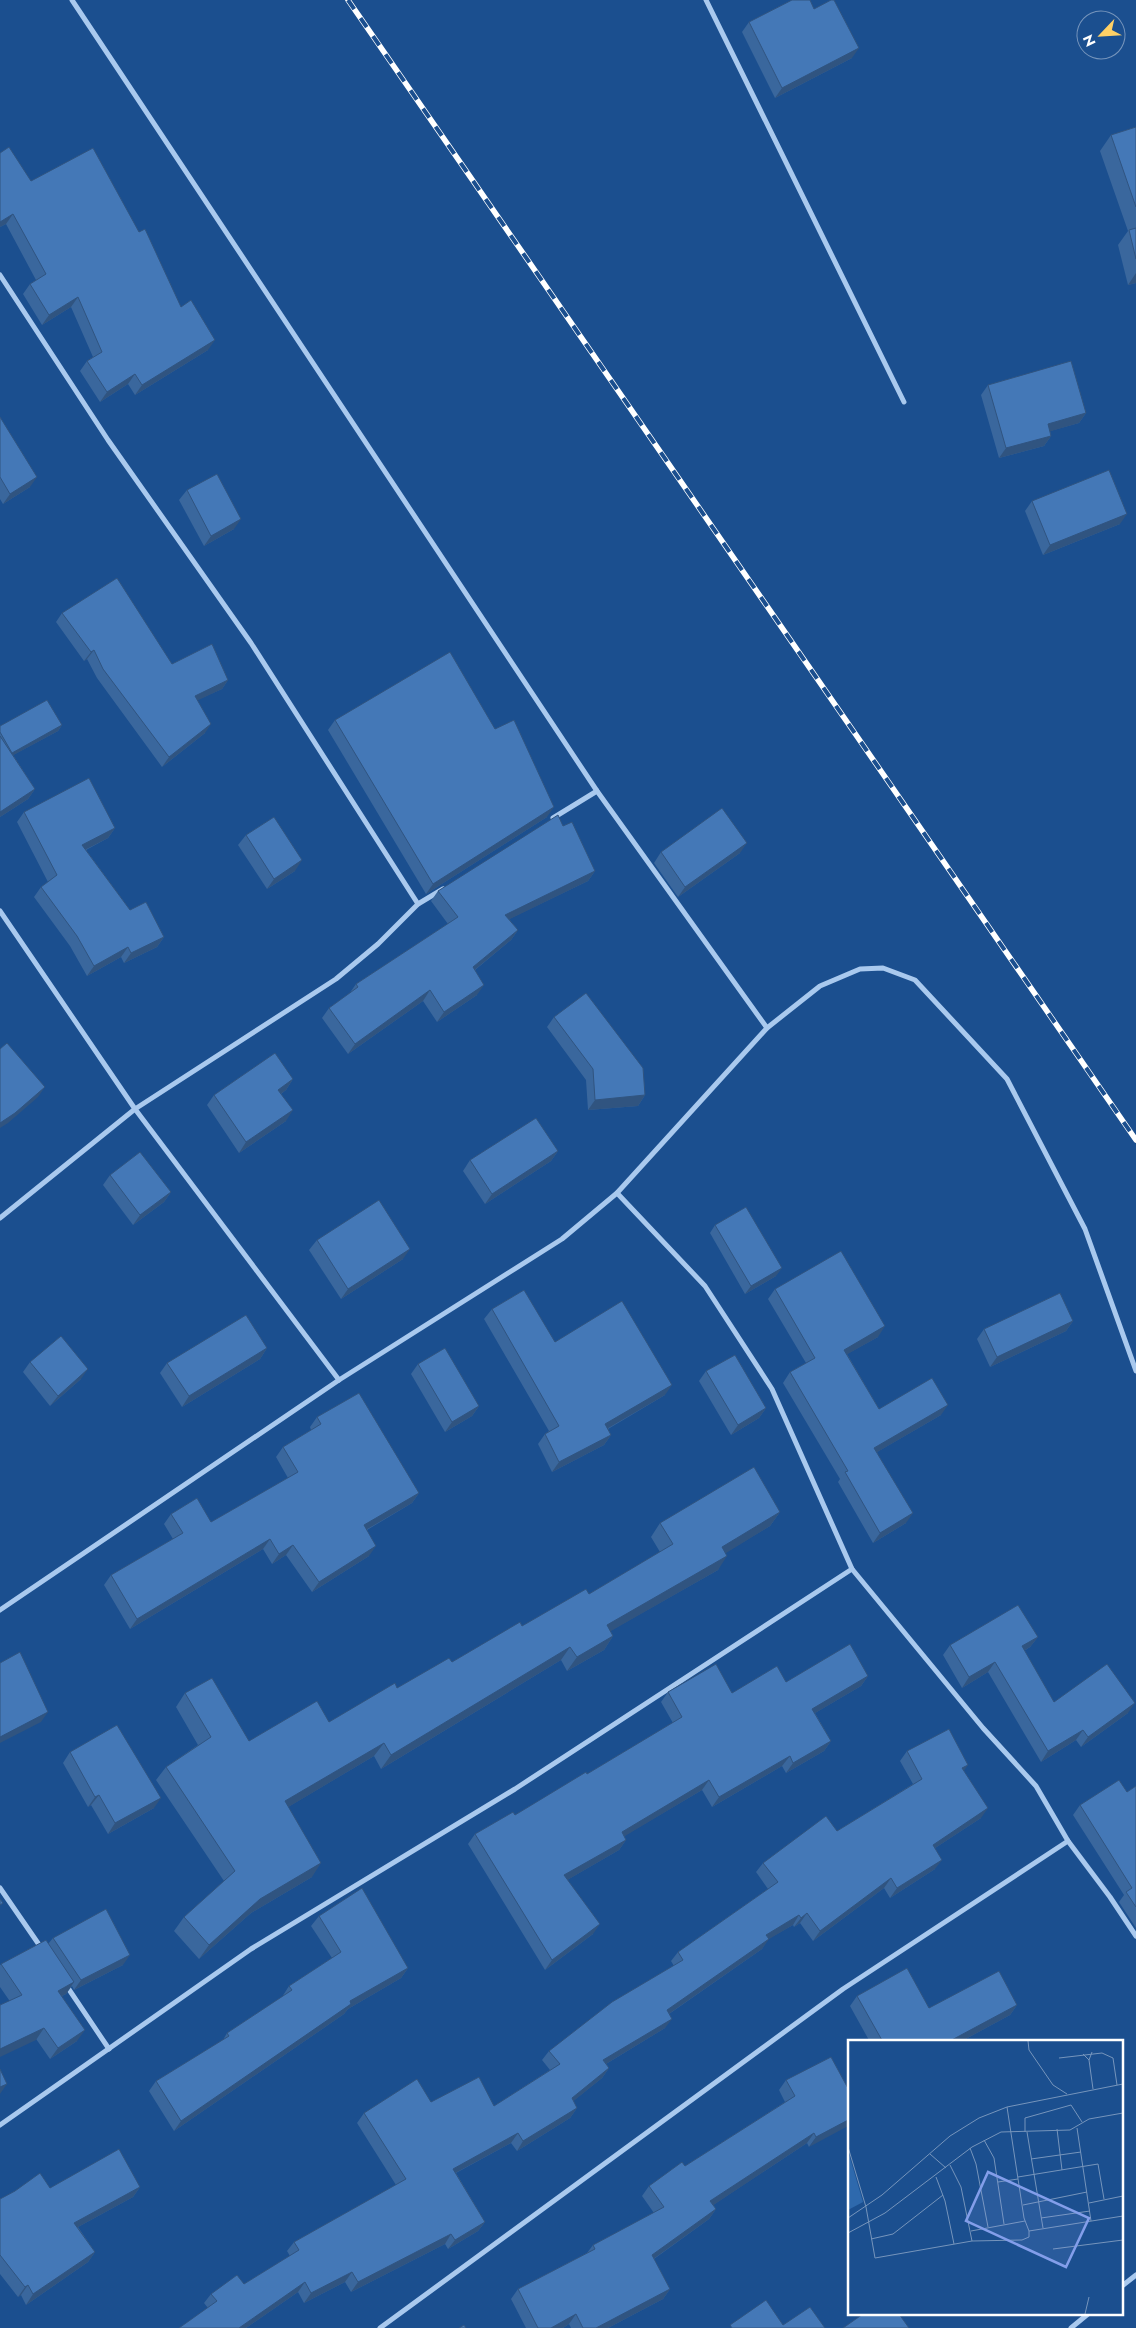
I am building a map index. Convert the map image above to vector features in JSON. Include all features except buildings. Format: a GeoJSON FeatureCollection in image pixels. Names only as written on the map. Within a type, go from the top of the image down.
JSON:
{"type":"FeatureCollection","features":[{"type":"Feature","properties":{"kind":"street"},"geometry":{"type":"LineString","coordinates":[[72,0],[597,791],[767,1028]]}},
{"type":"Feature","properties":{"kind":"street"},"geometry":{"type":"LineString","coordinates":[[706,0],[904,402]]}},
{"type":"Feature","properties":{"kind":"street"},"geometry":{"type":"LineString","coordinates":[[0,275],[108,440],[251,643],[418,904]]}},
{"type":"Feature","properties":{"kind":"street"},"geometry":{"type":"LineString","coordinates":[[548,822],[597,791]]}},
{"type":"Feature","properties":{"kind":"street"},"geometry":{"type":"LineString","coordinates":[[0,1218],[136,1109],[271,1024],[336,980],[378,944],[418,904],[451,884]]}},
{"type":"Feature","properties":{"kind":"street"},"geometry":{"type":"LineString","coordinates":[[0,911],[136,1109],[339,1380]]}},
{"type":"Feature","properties":{"kind":"street"},"geometry":{"type":"LineString","coordinates":[[0,1610],[339,1380],[562,1239],[617,1193],[767,1028],[820,986],[860,969],[883,968],[915,980],[1007,1079],[1085,1229],[1136,1371]]}},
{"type":"Feature","properties":{"kind":"street"},"geometry":{"type":"LineString","coordinates":[[617,1193],[705,1286],[772,1389],[852,1569],[983,1728],[1036,1786],[1068,1841],[1110,1897],[1136,1936]]}},
{"type":"Feature","properties":{"kind":"street"},"geometry":{"type":"LineString","coordinates":[[0,2125],[251,1949],[515,1789],[852,1569]]}},
{"type":"Feature","properties":{"kind":"street"},"geometry":{"type":"LineString","coordinates":[[380,2328],[843,1989],[1068,1841]]}},
{"type":"Feature","properties":{"kind":"street"},"geometry":{"type":"LineString","coordinates":[[0,1888],[46,1955]]}},
{"type":"Feature","properties":{"kind":"street"},"geometry":{"type":"LineString","coordinates":[[62,1979],[109,2049]]}},
{"type":"Feature","properties":{"kind":"street"},"geometry":{"type":"LineString","coordinates":[[1124,2284],[1136,2275]]}},
{"type":"Feature","properties":{"kind":"street"},"geometry":{"type":"LineString","coordinates":[[1070,2328],[1085,2316]]}},
{"type":"Feature","properties":{"kind":"railway"},"geometry":{"type":"LineString","coordinates":[[348,0],[1136,1140]]}}]}
